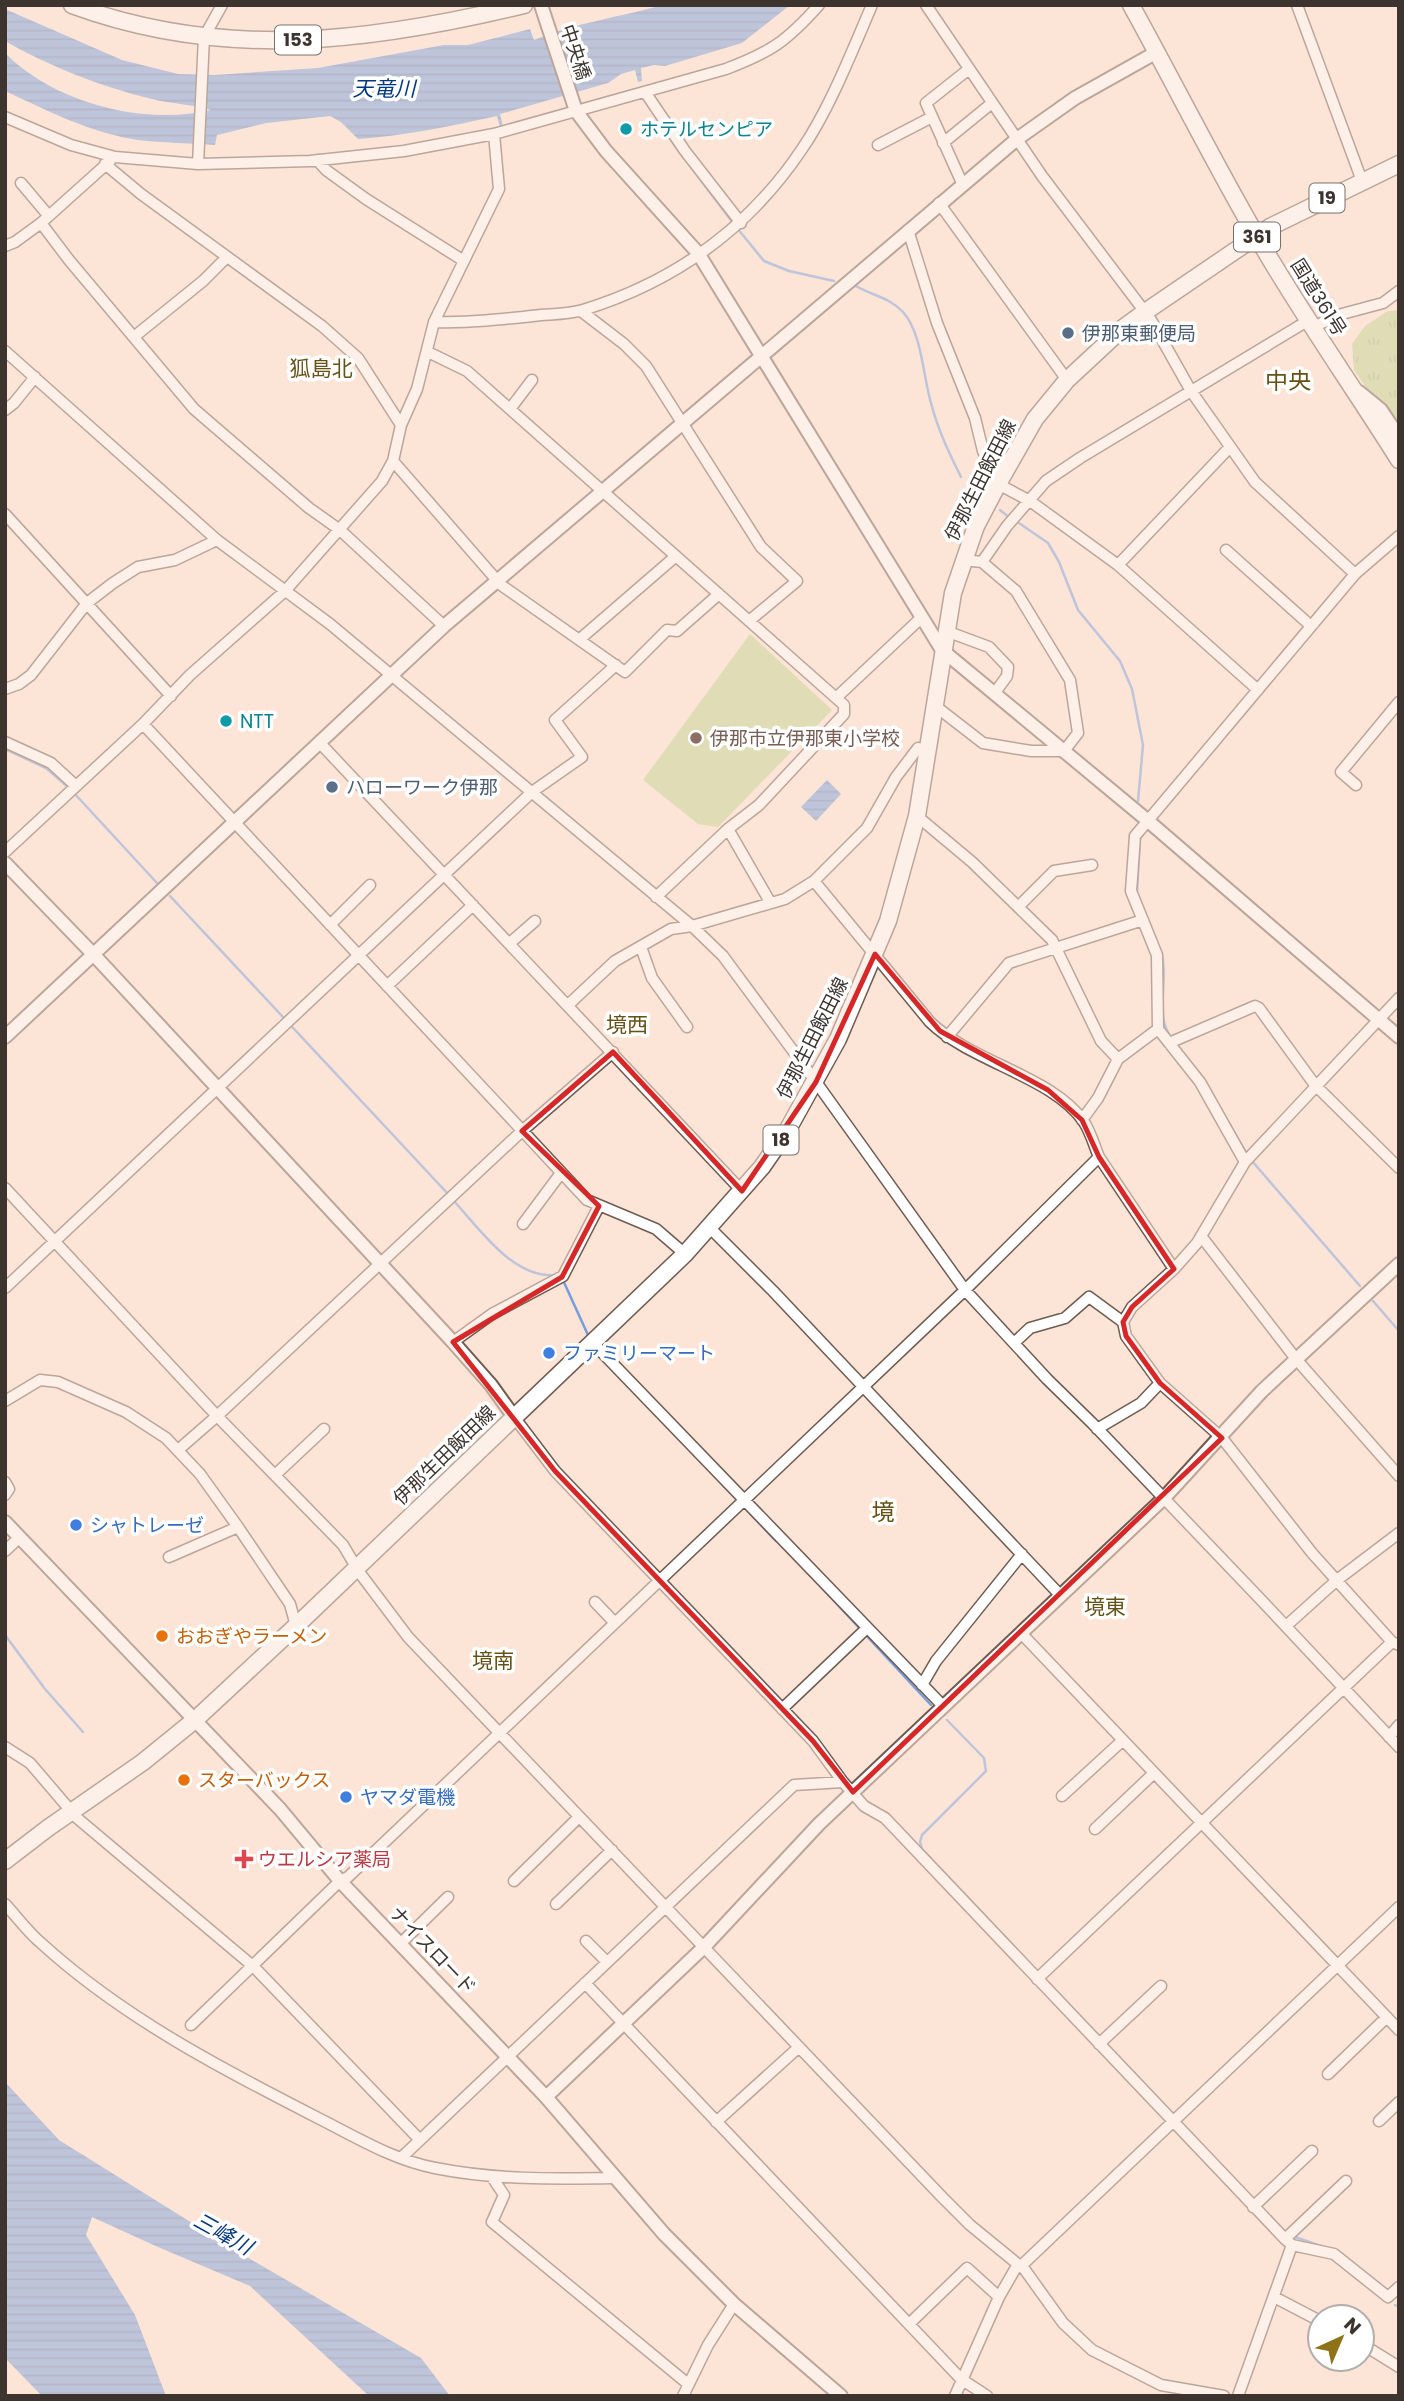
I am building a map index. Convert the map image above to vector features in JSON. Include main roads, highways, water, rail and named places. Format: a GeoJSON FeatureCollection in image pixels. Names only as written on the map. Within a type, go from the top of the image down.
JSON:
{"type":"FeatureCollection","features":[{"type":"Feature","properties":{"kind":"main road","name":"153"},"geometry":{"type":"LineString","coordinates":[[72,5],[204,42],[368,36],[459,21],[524,5]]}},
{"type":"Feature","properties":{"kind":"main road","name":"国道361号"},"geometry":{"type":"LineString","coordinates":[[1131,5],[1256,236],[1399,460]]}},
{"type":"Feature","properties":{"kind":"main road","name":"19"},"geometry":{"type":"LineString","coordinates":[[1256,236],[1399,164]]}},
{"type":"Feature","properties":{"kind":"main road","name":"伊那生田飯田線"},"geometry":{"type":"LineString","coordinates":[[5,1861],[144,1762],[196,1719],[685,1254],[742,1191],[787,1132],[816,1082],[838,1040],[875,954],[903,871],[917,816],[953,593],[963,560],[998,484],[1035,419],[1067,380],[1123,328],[1256,236]]}},
{"type":"Feature","properties":{"kind":"water","name":"天竜川"},"geometry":{"type":"Polygon","coordinates":[[[663,5],[790,5],[742,43],[665,66],[641,68],[642,81],[638,82],[635,70],[621,74],[608,83],[500,114],[503,126],[500,127],[497,116],[410,133],[358,139],[341,122],[330,116],[266,123],[217,135],[215,145],[157,142],[121,137],[87,127],[5,91],[5,53],[48,85],[101,106],[157,115],[211,110],[114,89],[40,59],[5,41],[5,9],[122,60],[178,74],[215,75],[318,68],[444,45],[468,45],[530,29],[534,40],[581,25],[663,5]]]}},
{"type":"Feature","properties":{"kind":"water"},"geometry":{"type":"Polygon","coordinates":[[[827,780],[841,794],[816,821],[801,807],[827,780]]]}},
{"type":"Feature","properties":{"kind":"water"},"geometry":{"type":"Polygon","coordinates":[[[5,2082],[59,2140],[245,2256],[421,2358],[450,2396],[369,2396],[250,2286],[92,2217],[86,2235],[135,2315],[166,2396],[42,2396],[5,2358],[5,2082]]]}},
{"type":"Feature","properties":{"kind":"waterway"},"geometry":{"type":"LineString","coordinates":[[649,106],[675,146],[733,223]]}},
{"type":"Feature","properties":{"kind":"waterway"},"geometry":{"type":"LineString","coordinates":[[737,228],[764,261],[789,271],[834,281]]}},
{"type":"Feature","properties":{"kind":"waterway"},"geometry":{"type":"LineString","coordinates":[[856,286],[892,303],[909,321],[918,343],[937,423],[961,477]]}},
{"type":"Feature","properties":{"kind":"waterway"},"geometry":{"type":"LineString","coordinates":[[1000,510],[1010,518]]}},
{"type":"Feature","properties":{"kind":"waterway"},"geometry":{"type":"LineString","coordinates":[[1016,521],[1048,543],[1059,562],[1078,610],[1120,661],[1132,689],[1143,745],[1138,801]]}},
{"type":"Feature","properties":{"kind":"waterway"},"geometry":{"type":"LineString","coordinates":[[5,749],[46,768],[69,788]]}},
{"type":"Feature","properties":{"kind":"waterway"},"geometry":{"type":"LineString","coordinates":[[74,793],[157,883]]}},
{"type":"Feature","properties":{"kind":"waterway"},"geometry":{"type":"LineString","coordinates":[[1137,893],[1140,838]]}},
{"type":"Feature","properties":{"kind":"waterway"},"geometry":{"type":"LineString","coordinates":[[170,896],[449,1195]]}},
{"type":"Feature","properties":{"kind":"waterway"},"geometry":{"type":"LineString","coordinates":[[1159,947],[1164,970],[1163,1018],[1172,1039]]}},
{"type":"Feature","properties":{"kind":"waterway"},"geometry":{"type":"LineString","coordinates":[[1176,1044],[1201,1075],[1248,1156]]}},
{"type":"Feature","properties":{"kind":"waterway"},"geometry":{"type":"LineString","coordinates":[[1252,1161],[1360,1286]]}},
{"type":"Feature","properties":{"kind":"waterway"},"geometry":{"type":"LineString","coordinates":[[453,1200],[486,1238],[512,1261],[540,1274],[556,1275]]}},
{"type":"Feature","properties":{"kind":"waterway"},"geometry":{"type":"LineString","coordinates":[[562,1278],[588,1335]]}},
{"type":"Feature","properties":{"kind":"waterway"},"geometry":{"type":"LineString","coordinates":[[1373,1301],[1399,1331]]}},
{"type":"Feature","properties":{"kind":"waterway"},"geometry":{"type":"LineString","coordinates":[[723,1485],[738,1500]]}},
{"type":"Feature","properties":{"kind":"waterway"},"geometry":{"type":"LineString","coordinates":[[742,1505],[776,1541]]}},
{"type":"Feature","properties":{"kind":"waterway"},"geometry":{"type":"LineString","coordinates":[[809,1574],[931,1705]]}},
{"type":"Feature","properties":{"kind":"waterway"},"geometry":{"type":"LineString","coordinates":[[5,1635],[45,1689],[83,1732]]}},
{"type":"Feature","properties":{"kind":"waterway"},"geometry":{"type":"LineString","coordinates":[[947,1720],[984,1758],[986,1771],[922,1835],[922,1849],[1039,1973]]}},
{"type":"Feature","properties":{"kind":"waterway"},"geometry":{"type":"LineString","coordinates":[[1044,1978],[1097,2034]]}},
{"type":"Feature","properties":{"kind":"waterway"},"geometry":{"type":"LineString","coordinates":[[1109,2047],[1175,2116]]}},
{"type":"Feature","properties":{"kind":"waterway"},"geometry":{"type":"LineString","coordinates":[[1179,2121],[1194,2136]]}},
{"type":"Feature","properties":{"kind":"waterway"},"geometry":{"type":"LineString","coordinates":[[1295,2237],[1341,2253],[1356,2265]]}},
{"type":"Feature","properties":{"kind":"waterway"},"geometry":{"type":"LineString","coordinates":[[1395,2305],[1399,2307]]}},
{"type":"Feature","properties":{"kind":"place","name":"ホテルセンピア"},"geometry":{"type":"Point","coordinates":[626,129]}},
{"type":"Feature","properties":{"kind":"place","name":"伊那東郵便局"},"geometry":{"type":"Point","coordinates":[1068,333]}},
{"type":"Feature","properties":{"kind":"place","name":"NTT"},"geometry":{"type":"Point","coordinates":[226,721]}},
{"type":"Feature","properties":{"kind":"place","name":"伊那市立伊那東小学校"},"geometry":{"type":"Point","coordinates":[696,738]}},
{"type":"Feature","properties":{"kind":"place","name":"ハローワーク伊那"},"geometry":{"type":"Point","coordinates":[332,787]}},
{"type":"Feature","properties":{"kind":"place","name":"ファミリーマート"},"geometry":{"type":"Point","coordinates":[549,1353]}},
{"type":"Feature","properties":{"kind":"place","name":"シャトレーゼ"},"geometry":{"type":"Point","coordinates":[76,1525]}},
{"type":"Feature","properties":{"kind":"place","name":"おおぎやラーメン"},"geometry":{"type":"Point","coordinates":[162,1636]}},
{"type":"Feature","properties":{"kind":"place","name":"スターバックス"},"geometry":{"type":"Point","coordinates":[184,1780]}},
{"type":"Feature","properties":{"kind":"place","name":"ヤマダ電機"},"geometry":{"type":"Point","coordinates":[346,1797]}},
{"type":"Feature","properties":{"kind":"place","name":"ウエルシア薬局"},"geometry":{"type":"Point","coordinates":[244,1859]}},
{"type":"Feature","properties":{"kind":"district","name":"狐島北"},"geometry":{"type":"Point","coordinates":[321,369]}},
{"type":"Feature","properties":{"kind":"district","name":"中央"},"geometry":{"type":"Point","coordinates":[1288,381]}},
{"type":"Feature","properties":{"kind":"district","name":"境西"},"geometry":{"type":"Point","coordinates":[627,1025]}},
{"type":"Feature","properties":{"kind":"district","name":"境"},"geometry":{"type":"Point","coordinates":[883,1512]}},
{"type":"Feature","properties":{"kind":"district","name":"境東"},"geometry":{"type":"Point","coordinates":[1105,1607]}},
{"type":"Feature","properties":{"kind":"district","name":"境南"},"geometry":{"type":"Point","coordinates":[493,1661]}},
{"type":"Feature","properties":{"kind":"water label","name":"三峰川"},"geometry":{"type":"Point","coordinates":[223,2234]}}]}
